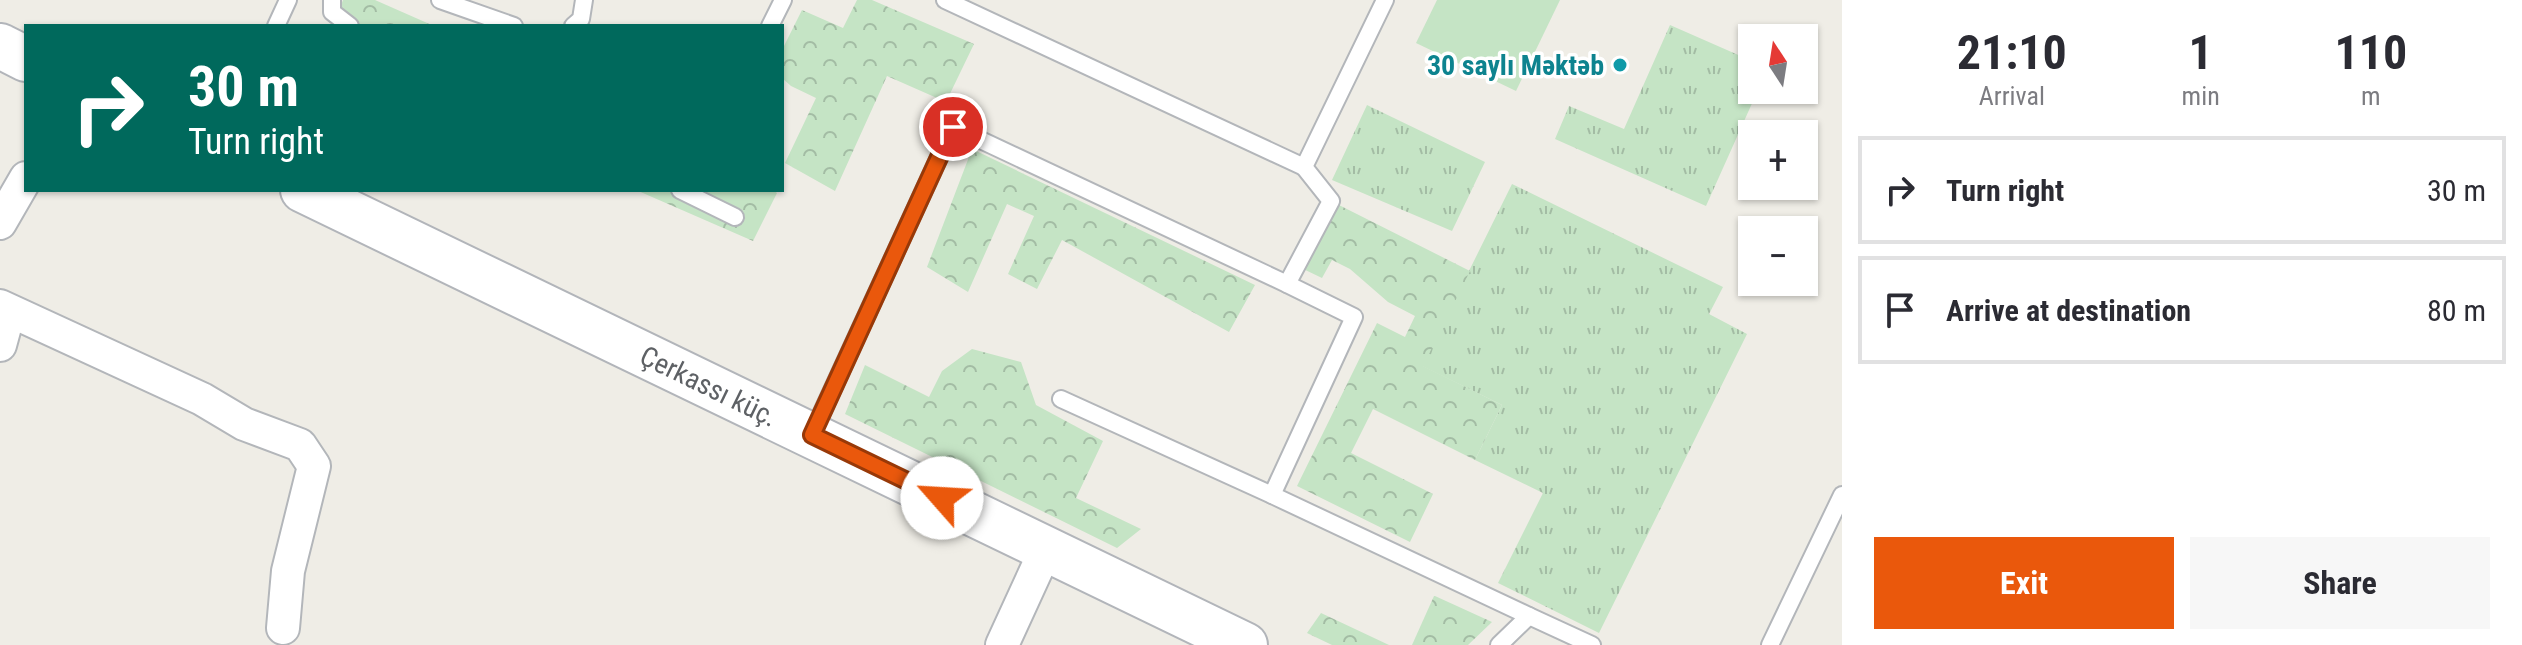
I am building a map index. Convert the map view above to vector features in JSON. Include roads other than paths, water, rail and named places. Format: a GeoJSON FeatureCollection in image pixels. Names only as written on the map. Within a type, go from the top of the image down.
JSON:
{"type":"FeatureCollection","features":[{"type":"Feature","properties":{"kind":"street"},"geometry":{"type":"LineString","coordinates":[[0,46],[24,58]]}},
{"type":"Feature","properties":{"kind":"street"},"geometry":{"type":"LineString","coordinates":[[0,223],[24,181]]}},
{"type":"Feature","properties":{"kind":"street","name":"Çerkassı küç."},"geometry":{"type":"LineString","coordinates":[[307,192],[1245,645]]}},
{"type":"Feature","properties":{"kind":"street"},"geometry":{"type":"LineString","coordinates":[[0,345],[4,309],[202,399],[244,424],[300,445],[314,466],[288,571],[283,628]]}},
{"type":"Feature","properties":{"kind":"street"},"geometry":{"type":"LineString","coordinates":[[1002,645],[1046,549]]}},
{"type":"Feature","properties":{"kind":"lane"},"geometry":{"type":"LineString","coordinates":[[277,24],[288,0]]}},
{"type":"Feature","properties":{"kind":"lane"},"geometry":{"type":"LineString","coordinates":[[332,0],[332,12],[347,24]]}},
{"type":"Feature","properties":{"kind":"lane"},"geometry":{"type":"LineString","coordinates":[[440,0],[508,24]]}},
{"type":"Feature","properties":{"kind":"lane"},"geometry":{"type":"LineString","coordinates":[[575,24],[581,19],[584,0]]}},
{"type":"Feature","properties":{"kind":"lane"},"geometry":{"type":"LineString","coordinates":[[771,24],[783,0]]}},
{"type":"Feature","properties":{"kind":"lane"},"geometry":{"type":"LineString","coordinates":[[945,0],[1304,167],[1331,201],[1287,284]]}},
{"type":"Feature","properties":{"kind":"lane"},"geometry":{"type":"LineString","coordinates":[[1304,167],[1385,0]]}},
{"type":"Feature","properties":{"kind":"lane"},"geometry":{"type":"LineString","coordinates":[[812,435],[953,127],[1354,317],[1272,495]]}},
{"type":"Feature","properties":{"kind":"lane"},"geometry":{"type":"LineString","coordinates":[[684,192],[735,217]]}},
{"type":"Feature","properties":{"kind":"lane"},"geometry":{"type":"LineString","coordinates":[[1061,399],[1592,645]]}},
{"type":"Feature","properties":{"kind":"lane"},"geometry":{"type":"LineString","coordinates":[[1770,645],[1842,495]]}},
{"type":"Feature","properties":{"kind":"lane"},"geometry":{"type":"LineString","coordinates":[[1499,645],[1529,616]]}},
{"type":"Feature","properties":{"kind":"place","name":"30 saylı Məktəb"},"geometry":{"type":"Point","coordinates":[1620,65]}}]}
